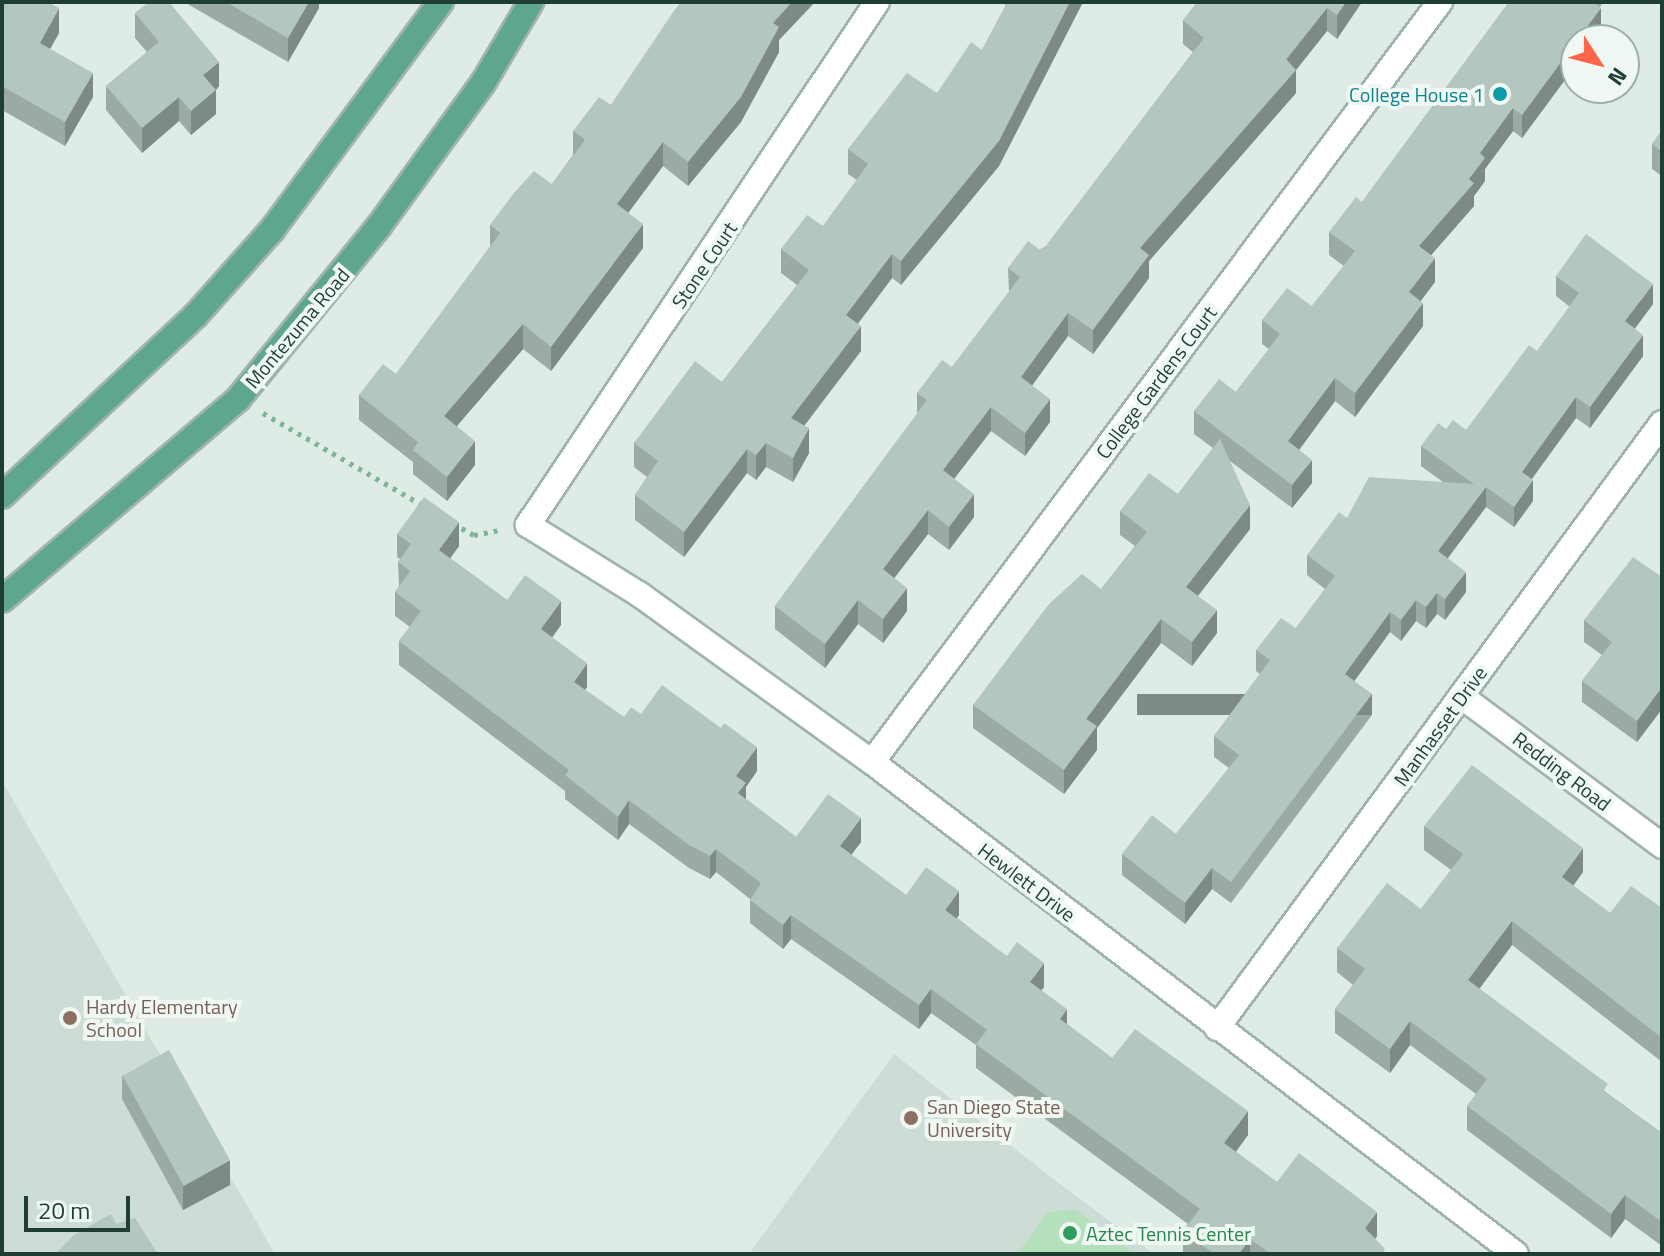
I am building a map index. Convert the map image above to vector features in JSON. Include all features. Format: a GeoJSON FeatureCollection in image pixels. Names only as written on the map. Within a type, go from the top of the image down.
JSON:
{"type":"FeatureCollection","features":[{"type":"Feature","properties":{"kind":"main road"},"geometry":{"type":"LineString","coordinates":[[2,496],[196,315],[272,230],[441,2]]}},
{"type":"Feature","properties":{"kind":"main road","name":"Montezuma Road"},"geometry":{"type":"LineString","coordinates":[[2,600],[238,399],[379,226],[483,83],[531,2]]}},
{"type":"Feature","properties":{"kind":"street","name":"Stone Court"},"geometry":{"type":"LineString","coordinates":[[528,525],[877,2]]}},
{"type":"Feature","properties":{"kind":"street","name":"College Gardens Court"},"geometry":{"type":"LineString","coordinates":[[872,762],[1440,2]]}},
{"type":"Feature","properties":{"kind":"street","name":"Manhasset Drive"},"geometry":{"type":"LineString","coordinates":[[1217,1028],[1662,423]]}},
{"type":"Feature","properties":{"kind":"street","name":"Hewlett Drive"},"geometry":{"type":"LineString","coordinates":[[528,525],[639,594],[872,762],[1516,1254]]}},
{"type":"Feature","properties":{"kind":"street","name":"Redding Road"},"geometry":{"type":"LineString","coordinates":[[1461,696],[1662,846]]}},
{"type":"Feature","properties":{"kind":"path"},"geometry":{"type":"LineString","coordinates":[[238,399],[434,513]]}},
{"type":"Feature","properties":{"kind":"path"},"geometry":{"type":"LineString","coordinates":[[447,520],[474,535],[528,525]]}},
{"type":"Feature","properties":{"kind":"shaded area","name":"Hardy Elementary School"},"geometry":{"type":"Polygon","coordinates":[[[2,781],[275,1254],[2,1254],[2,781]]]}},
{"type":"Feature","properties":{"kind":"shaded area","name":"San Diego State University"},"geometry":{"type":"Polygon","coordinates":[[[894,1054],[1056,1181],[1154,1254],[749,1254],[894,1054]]]}},
{"type":"Feature","properties":{"kind":"green space","name":"Aztec Tennis Center"},"geometry":{"type":"Polygon","coordinates":[[[1076,1210],[1135,1254],[1017,1254],[1048,1212],[1076,1210]]]}},
{"type":"Feature","properties":{"kind":"building"},"geometry":{"type":"Polygon","coordinates":[[[2,2],[48,2],[59,8],[40,43],[93,73],[65,122],[2,86],[2,2]]]}},
{"type":"Feature","properties":{"kind":"building"},"geometry":{"type":"Polygon","coordinates":[[[149,2],[169,2],[219,62],[203,75],[216,90],[191,111],[179,97],[142,128],[106,86],[159,42],[135,13],[149,2]]]}},
{"type":"Feature","properties":{"kind":"building"},"geometry":{"type":"Polygon","coordinates":[[[226,2],[309,2],[288,38],[226,2]]]}},
{"type":"Feature","properties":{"kind":"building"},"geometry":{"type":"Polygon","coordinates":[[[681,2],[792,2],[773,23],[779,27],[741,97],[688,162],[663,142],[617,204],[643,224],[551,347],[523,324],[444,416],[475,441],[447,477],[413,450],[418,442],[359,395],[383,364],[396,374],[500,233],[490,225],[534,171],[552,184],[585,140],[573,131],[599,97],[611,105],[681,2]]]}},
{"type":"Feature","properties":{"kind":"building"},"geometry":{"type":"Polygon","coordinates":[[[1008,2],[1070,2],[999,141],[901,261],[892,254],[846,315],[861,326],[791,418],[809,428],[793,458],[766,443],[756,455],[747,449],[684,532],[635,495],[658,461],[634,443],[695,361],[722,382],[809,270],[781,249],[807,215],[823,226],[868,164],[848,149],[907,73],[937,93],[971,42],[982,50],[1008,2]]]}},
{"type":"Feature","properties":{"kind":"building"},"geometry":{"type":"Polygon","coordinates":[[[1197,2],[1288,2],[1292,5],[1294,2],[1346,2],[1337,15],[1327,8],[1286,59],[1296,70],[1140,248],[1149,255],[1093,330],[1068,313],[1021,377],[1050,399],[1025,433],[991,407],[943,470],[974,494],[949,527],[928,510],[883,569],[907,588],[883,619],[858,600],[825,644],[775,606],[927,400],[917,393],[942,360],[952,367],[1020,277],[1008,268],[1028,241],[1040,250],[1046,246],[1204,38],[1183,20],[1197,2]]]}},
{"type":"Feature","properties":{"kind":"building"},"geometry":{"type":"Polygon","coordinates":[[[1509,2],[1593,2],[1601,8],[1589,24],[1560,24],[1560,64],[1522,115],[1513,108],[1480,153],[1485,158],[1469,179],[1474,183],[1419,246],[1435,258],[1409,292],[1423,303],[1355,393],[1335,378],[1288,441],[1312,460],[1292,485],[1194,411],[1219,379],[1236,392],[1280,334],[1262,320],[1287,288],[1312,306],[1355,251],[1329,232],[1356,197],[1362,202],[1509,2]]]}},
{"type":"Feature","properties":{"kind":"building"},"geometry":{"type":"Polygon","coordinates":[[[1662,130],[1662,152],[1652,144],[1662,130]]]}},
{"type":"Feature","properties":{"kind":"building"},"geometry":{"type":"Polygon","coordinates":[[[1586,234],[1653,284],[1625,321],[1643,335],[1590,407],[1576,397],[1522,472],[1533,480],[1514,507],[1486,487],[1438,551],[1466,572],[1445,599],[1437,593],[1426,607],[1416,600],[1401,620],[1390,612],[1345,674],[1372,694],[1231,882],[1212,868],[1185,903],[1122,854],[1152,815],[1176,834],[1239,755],[1214,736],[1270,660],[1256,650],[1281,618],[1296,628],[1335,576],[1307,555],[1339,512],[1347,518],[1369,477],[1474,484],[1421,446],[1438,423],[1446,429],[1453,420],[1466,430],[1529,345],[1537,351],[1579,293],[1556,276],[1586,234]]]}},
{"type":"Feature","properties":{"kind":"building"},"geometry":{"type":"Polygon","coordinates":[[[1220,439],[1250,505],[1186,587],[1217,610],[1192,642],[1161,619],[1086,719],[1097,726],[1064,770],[973,705],[1049,604],[1082,574],[1101,589],[1147,532],[1120,511],[1149,473],[1178,494],[1220,439]]]}},
{"type":"Feature","properties":{"kind":"building"},"geometry":{"type":"Polygon","coordinates":[[[424,497],[459,522],[439,550],[507,600],[525,575],[561,601],[541,629],[587,663],[574,682],[624,717],[631,707],[641,714],[662,685],[721,728],[724,723],[757,747],[736,776],[746,783],[738,793],[796,837],[828,794],[861,818],[840,846],[906,895],[926,867],[959,891],[945,910],[1007,956],[1017,942],[1044,963],[1030,982],[1067,1009],[1060,1019],[1112,1058],[1135,1029],[1248,1111],[1224,1143],[1277,1182],[1299,1153],[1377,1212],[1365,1228],[1385,1249],[1382,1254],[1271,1254],[1250,1239],[1239,1254],[1214,1254],[1183,1231],[1200,1209],[976,1044],[987,1030],[931,989],[919,1005],[791,915],[783,925],[750,900],[761,883],[716,849],[710,856],[689,845],[629,800],[618,817],[565,775],[569,770],[399,641],[421,611],[395,592],[410,571],[398,562],[411,544],[397,534],[424,497]]]}},
{"type":"Feature","properties":{"kind":"building"},"geometry":{"type":"Polygon","coordinates":[[[1633,557],[1662,577],[1662,687],[1637,721],[1582,681],[1612,642],[1584,620],[1633,557]]]}},
{"type":"Feature","properties":{"kind":"building"},"geometry":{"type":"Polygon","coordinates":[[[1472,765],[1583,848],[1562,877],[1610,913],[1631,886],[1662,908],[1662,1038],[1512,921],[1468,980],[1608,1084],[1603,1091],[1662,1133],[1662,1222],[1625,1195],[1611,1214],[1467,1106],[1487,1079],[1410,1021],[1390,1049],[1335,1009],[1365,969],[1337,948],[1387,883],[1421,909],[1463,854],[1424,826],[1472,765]]]}},
{"type":"Feature","properties":{"kind":"building"},"geometry":{"type":"Polygon","coordinates":[[[169,1050],[230,1160],[184,1186],[123,1076],[169,1050]]]}},
{"type":"Feature","properties":{"kind":"building"},"geometry":{"type":"Polygon","coordinates":[[[111,1214],[116,1224],[135,1218],[158,1254],[55,1254],[74,1235],[111,1214]]]}},
{"type":"Feature","properties":{"kind":"place","name":"College House 1"},"geometry":{"type":"Point","coordinates":[1500,94]}},
{"type":"Feature","properties":{"kind":"place","name":"Hardy Elementary School"},"geometry":{"type":"Point","coordinates":[70,1018]}},
{"type":"Feature","properties":{"kind":"place","name":"San Diego State University"},"geometry":{"type":"Point","coordinates":[911,1118]}},
{"type":"Feature","properties":{"kind":"place","name":"Aztec Tennis Center"},"geometry":{"type":"Point","coordinates":[1070,1233]}}]}
